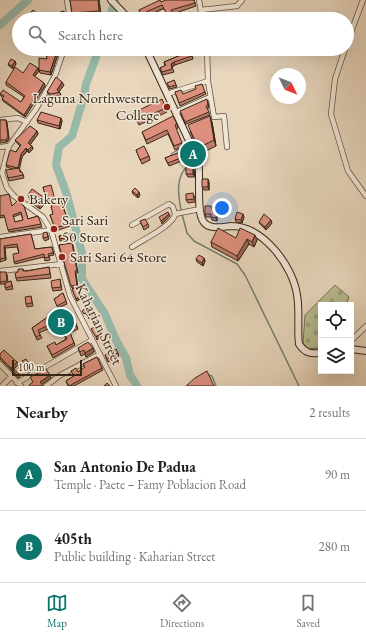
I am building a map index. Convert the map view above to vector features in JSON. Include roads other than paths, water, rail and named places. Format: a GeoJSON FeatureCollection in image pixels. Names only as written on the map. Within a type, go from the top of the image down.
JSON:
{"type":"FeatureCollection","features":[{"type":"Feature","properties":{"kind":"main road"},"geometry":{"type":"LineString","coordinates":[[111,0],[124,12]]}},
{"type":"Feature","properties":{"kind":"main road"},"geometry":{"type":"LineString","coordinates":[[149,56],[198,160],[200,172],[200,209],[202,220],[209,226],[237,226],[251,231],[260,236],[274,250],[288,269],[295,286],[297,295],[299,344],[306,352],[318,353]]}},
{"type":"Feature","properties":{"kind":"main road"},"geometry":{"type":"LineString","coordinates":[[354,349],[366,351]]}},
{"type":"Feature","properties":{"kind":"street"},"geometry":{"type":"LineString","coordinates":[[67,0],[69,12]]}},
{"type":"Feature","properties":{"kind":"street"},"geometry":{"type":"LineString","coordinates":[[199,0],[201,10],[237,6],[242,0]]}},
{"type":"Feature","properties":{"kind":"street"},"geometry":{"type":"LineString","coordinates":[[354,24],[363,0]]}},
{"type":"Feature","properties":{"kind":"street","name":"Kaharian Street"},"geometry":{"type":"LineString","coordinates":[[63,56],[57,65],[55,76],[27,122],[9,146],[1,173],[7,188],[14,196],[43,217],[51,230],[70,296],[115,384]]}},
{"type":"Feature","properties":{"kind":"street"},"geometry":{"type":"LineString","coordinates":[[207,56],[208,81],[214,117]]}},
{"type":"Feature","properties":{"kind":"street"},"geometry":{"type":"LineString","coordinates":[[343,56],[335,79],[331,114],[348,171],[366,196]]}},
{"type":"Feature","properties":{"kind":"street"},"geometry":{"type":"LineString","coordinates":[[167,94],[208,81]]}},
{"type":"Feature","properties":{"kind":"street"},"geometry":{"type":"LineString","coordinates":[[176,112],[210,97]]}},
{"type":"Feature","properties":{"kind":"street"},"geometry":{"type":"LineString","coordinates":[[206,120],[224,116],[227,147]]}},
{"type":"Feature","properties":{"kind":"street"},"geometry":{"type":"LineString","coordinates":[[0,120],[18,118],[27,122]]}},
{"type":"Feature","properties":{"kind":"street"},"geometry":{"type":"LineString","coordinates":[[185,130],[192,126]]}},
{"type":"Feature","properties":{"kind":"street"},"geometry":{"type":"LineString","coordinates":[[0,147],[9,146]]}},
{"type":"Feature","properties":{"kind":"street"},"geometry":{"type":"LineString","coordinates":[[174,155],[192,147]]}},
{"type":"Feature","properties":{"kind":"street"},"geometry":{"type":"LineString","coordinates":[[132,225],[169,204],[173,207],[175,214],[174,218],[169,224],[132,248]]}},
{"type":"Feature","properties":{"kind":"street"},"geometry":{"type":"LineString","coordinates":[[175,214],[200,209]]}},
{"type":"Feature","properties":{"kind":"street"},"geometry":{"type":"LineString","coordinates":[[0,237],[51,230]]}},
{"type":"Feature","properties":{"kind":"street"},"geometry":{"type":"LineString","coordinates":[[0,271],[62,264]]}},
{"type":"Feature","properties":{"kind":"street"},"geometry":{"type":"LineString","coordinates":[[354,338],[366,326]]}},
{"type":"Feature","properties":{"kind":"street"},"geometry":{"type":"LineString","coordinates":[[0,364],[19,384],[92,340]]}},
{"type":"Feature","properties":{"kind":"street"},"geometry":{"type":"LineString","coordinates":[[46,386],[60,376],[100,354]]}},
{"type":"Feature","properties":{"kind":"street"},"geometry":{"type":"LineString","coordinates":[[2,386],[12,376]]}},
{"type":"Feature","properties":{"kind":"street"},"geometry":{"type":"LineString","coordinates":[[108,386],[115,384]]}},
{"type":"Feature","properties":{"kind":"waterway"},"geometry":{"type":"LineString","coordinates":[[15,12],[28,0]]}},
{"type":"Feature","properties":{"kind":"waterway"},"geometry":{"type":"LineString","coordinates":[[111,12],[115,0]]}},
{"type":"Feature","properties":{"kind":"waterway"},"geometry":{"type":"LineString","coordinates":[[0,25],[12,14]]}},
{"type":"Feature","properties":{"kind":"waterway"},"geometry":{"type":"LineString","coordinates":[[96,56],[86,84],[72,136],[59,147],[56,165],[67,195],[82,253],[82,279],[105,314],[116,340],[126,358],[130,375],[137,386]]}},
{"type":"Feature","properties":{"kind":"waterway"},"geometry":{"type":"LineString","coordinates":[[181,210],[179,198],[180,179],[185,168],[190,164]]}},
{"type":"Feature","properties":{"kind":"waterway"},"geometry":{"type":"LineString","coordinates":[[182,214],[187,233],[194,241],[237,264],[245,275],[299,386]]}},
{"type":"Feature","properties":{"kind":"waterway"},"geometry":{"type":"LineString","coordinates":[[208,375],[212,376],[216,386]]}},
{"type":"Feature","properties":{"kind":"place","name":"Laguna Northwestern College"},"geometry":{"type":"Point","coordinates":[167,107]}},
{"type":"Feature","properties":{"kind":"place","name":"San Antonio De Padua"},"geometry":{"type":"Point","coordinates":[193,154]}},
{"type":"Feature","properties":{"kind":"place","name":"Bakery"},"geometry":{"type":"Point","coordinates":[21,199]}},
{"type":"Feature","properties":{"kind":"place","name":"Sari Sari 50 Store"},"geometry":{"type":"Point","coordinates":[54,229]}},
{"type":"Feature","properties":{"kind":"place","name":"Sari Sari 64 Store"},"geometry":{"type":"Point","coordinates":[62,257]}},
{"type":"Feature","properties":{"kind":"place","name":"405th"},"geometry":{"type":"Point","coordinates":[61,322]}}]}
